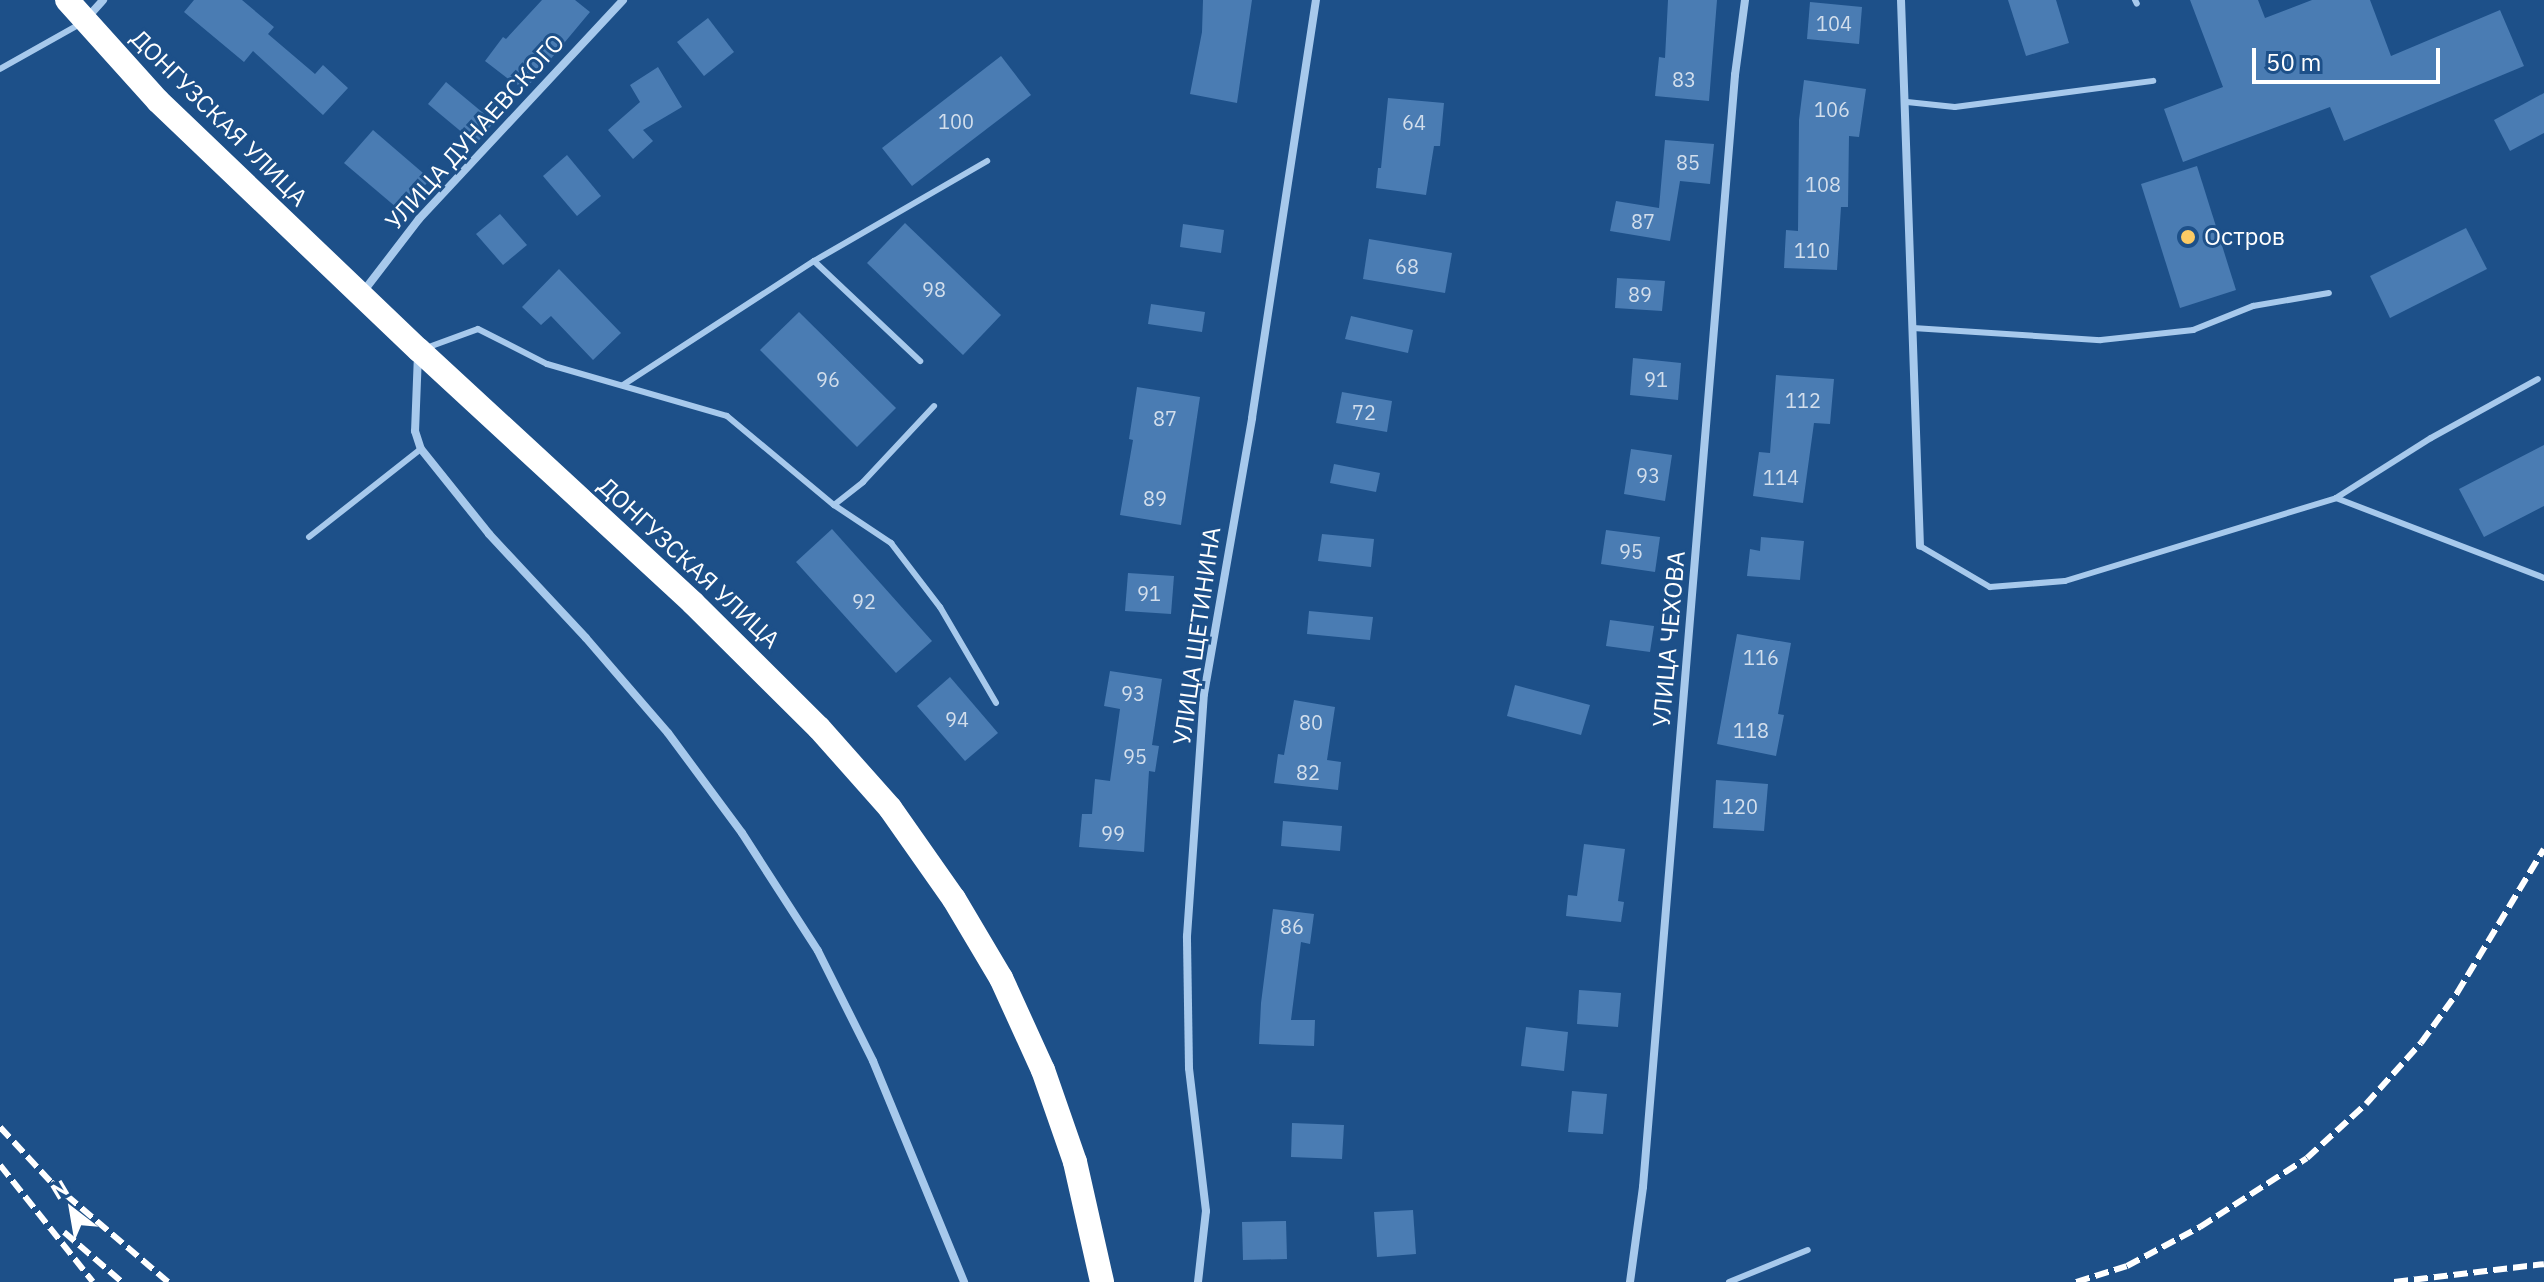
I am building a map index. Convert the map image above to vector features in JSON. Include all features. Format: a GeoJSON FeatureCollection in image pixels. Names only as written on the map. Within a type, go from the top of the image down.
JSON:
{"type":"FeatureCollection","features":[{"type":"Feature","properties":{"kind":"highway","name":"ДОНГУЗСКАЯ УЛИЦА"},"geometry":{"type":"LineString","coordinates":[[67,0],[158,101],[419,350],[693,603],[819,728],[890,808],[954,899],[1001,978],[1043,1070],[1075,1162],[1102,1282]]}},
{"type":"Feature","properties":{"kind":"street"},"geometry":{"type":"LineString","coordinates":[[84,22],[103,0]]}},
{"type":"Feature","properties":{"kind":"street","name":"УЛИЦА ДУНАЕВСКОГО"},"geometry":{"type":"LineString","coordinates":[[361,295],[419,219],[623,0]]}},
{"type":"Feature","properties":{"kind":"street","name":"УЛИЦА ЩЕТИНИНА"},"geometry":{"type":"LineString","coordinates":[[1198,1282],[1206,1211],[1189,1068],[1187,936],[1204,694],[1252,418],[1316,0]]}},
{"type":"Feature","properties":{"kind":"street","name":"УЛИЦА ЧЕХОВА"},"geometry":{"type":"LineString","coordinates":[[1630,1282],[1643,1187],[1734,91],[1745,0]]}},
{"type":"Feature","properties":{"kind":"street"},"geometry":{"type":"LineString","coordinates":[[1901,0],[1907,102],[1920,546]]}},
{"type":"Feature","properties":{"kind":"street"},"geometry":{"type":"LineString","coordinates":[[419,350],[415,431],[421,449],[489,534],[586,638],[668,733],[742,833],[818,951],[866,1047],[964,1282]]}},
{"type":"Feature","properties":{"kind":"lane"},"geometry":{"type":"LineString","coordinates":[[0,69],[84,22]]}},
{"type":"Feature","properties":{"kind":"lane"},"geometry":{"type":"LineString","coordinates":[[1907,102],[1955,107],[2153,81]]}},
{"type":"Feature","properties":{"kind":"lane"},"geometry":{"type":"LineString","coordinates":[[623,385],[814,261],[987,161]]}},
{"type":"Feature","properties":{"kind":"lane"},"geometry":{"type":"LineString","coordinates":[[814,261],[920,361]]}},
{"type":"Feature","properties":{"kind":"lane"},"geometry":{"type":"LineString","coordinates":[[1913,328],[2101,340],[2193,330],[2253,306],[2329,293]]}},
{"type":"Feature","properties":{"kind":"lane"},"geometry":{"type":"LineString","coordinates":[[419,350],[478,329],[547,364],[727,416],[834,505],[891,543],[940,607],[996,703]]}},
{"type":"Feature","properties":{"kind":"lane"},"geometry":{"type":"LineString","coordinates":[[1920,546],[1990,587],[2065,581],[2336,498],[2431,438],[2538,379]]}},
{"type":"Feature","properties":{"kind":"lane"},"geometry":{"type":"LineString","coordinates":[[834,505],[863,482],[934,406]]}},
{"type":"Feature","properties":{"kind":"lane"},"geometry":{"type":"LineString","coordinates":[[309,537],[421,449]]}},
{"type":"Feature","properties":{"kind":"lane"},"geometry":{"type":"LineString","coordinates":[[2336,498],[2544,578]]}},
{"type":"Feature","properties":{"kind":"lane"},"geometry":{"type":"LineString","coordinates":[[1729,1282],[1808,1250]]}},
{"type":"Feature","properties":{"kind":"building"},"geometry":{"type":"Polygon","coordinates":[[[194,0],[242,0],[274,27],[268,34],[315,74],[323,65],[348,88],[323,115],[253,51],[244,62],[184,12],[194,0]]]}},
{"type":"Feature","properties":{"kind":"building"},"geometry":{"type":"Polygon","coordinates":[[[542,0],[575,0],[590,12],[524,91],[485,61],[503,37],[506,39],[542,0]]]}},
{"type":"Feature","properties":{"kind":"building"},"geometry":{"type":"Polygon","coordinates":[[[1203,0],[1252,0],[1237,103],[1190,94],[1202,32],[1203,0]]]}},
{"type":"Feature","properties":{"kind":"building"},"geometry":{"type":"Polygon","coordinates":[[[1668,0],[1717,0],[1709,101],[1655,96],[1659,57],[1665,58],[1668,0]]]}},
{"type":"Feature","properties":{"kind":"building"},"geometry":{"type":"Polygon","coordinates":[[[2008,0],[2056,0],[2069,43],[2026,56],[2008,0]]]}},
{"type":"Feature","properties":{"kind":"building"},"geometry":{"type":"Polygon","coordinates":[[[2190,0],[2258,0],[2265,18],[2312,0],[2370,0],[2391,56],[2500,10],[2524,66],[2344,141],[2330,107],[2183,162],[2164,109],[2223,87],[2190,0]]]}},
{"type":"Feature","properties":{"kind":"building"},"geometry":{"type":"Polygon","coordinates":[[[1810,2],[1862,7],[1859,44],[1807,39],[1810,2]]]}},
{"type":"Feature","properties":{"kind":"building"},"geometry":{"type":"Polygon","coordinates":[[[708,18],[734,52],[704,76],[677,42],[708,18]]]}},
{"type":"Feature","properties":{"kind":"building"},"geometry":{"type":"Polygon","coordinates":[[[1001,56],[1031,95],[912,186],[882,148],[1001,56]]]}},
{"type":"Feature","properties":{"kind":"building"},"geometry":{"type":"Polygon","coordinates":[[[658,67],[682,107],[643,130],[653,141],[633,159],[608,130],[640,102],[630,85],[658,67]]]}},
{"type":"Feature","properties":{"kind":"building"},"geometry":{"type":"Polygon","coordinates":[[[1804,80],[1866,89],[1859,137],[1849,136],[1848,207],[1841,207],[1837,270],[1784,268],[1786,230],[1798,231],[1799,120],[1804,80]]]}},
{"type":"Feature","properties":{"kind":"building"},"geometry":{"type":"Polygon","coordinates":[[[446,82],[494,122],[476,144],[428,104],[446,82]]]}},
{"type":"Feature","properties":{"kind":"building"},"geometry":{"type":"Polygon","coordinates":[[[2544,93],[2544,133],[2510,151],[2494,120],[2544,93]]]}},
{"type":"Feature","properties":{"kind":"building"},"geometry":{"type":"Polygon","coordinates":[[[1388,98],[1444,103],[1440,146],[1434,146],[1426,195],[1376,188],[1388,98]]]}},
{"type":"Feature","properties":{"kind":"building"},"geometry":{"type":"Polygon","coordinates":[[[373,130],[430,179],[403,213],[344,163],[373,130]]]}},
{"type":"Feature","properties":{"kind":"building"},"geometry":{"type":"Polygon","coordinates":[[[1665,140],[1714,144],[1710,184],[1680,181],[1670,241],[1610,231],[1616,201],[1659,208],[1665,140]]]}},
{"type":"Feature","properties":{"kind":"building"},"geometry":{"type":"Polygon","coordinates":[[[567,155],[601,196],[577,216],[543,176],[567,155]]]}},
{"type":"Feature","properties":{"kind":"building","name":"Остров"},"geometry":{"type":"Polygon","coordinates":[[[2197,166],[2236,290],[2180,308],[2141,184],[2197,166]]]}},
{"type":"Feature","properties":{"kind":"building"},"geometry":{"type":"Polygon","coordinates":[[[500,214],[527,245],[503,265],[476,234],[500,214]]]}},
{"type":"Feature","properties":{"kind":"building"},"geometry":{"type":"Polygon","coordinates":[[[905,223],[1001,315],[963,355],[867,263],[905,223]]]}},
{"type":"Feature","properties":{"kind":"building"},"geometry":{"type":"Polygon","coordinates":[[[1183,224],[1224,230],[1221,253],[1180,247],[1183,224]]]}},
{"type":"Feature","properties":{"kind":"building"},"geometry":{"type":"Polygon","coordinates":[[[2466,228],[2487,269],[2390,318],[2370,276],[2466,228]]]}},
{"type":"Feature","properties":{"kind":"building"},"geometry":{"type":"Polygon","coordinates":[[[1369,239],[1452,253],[1445,293],[1363,279],[1369,239]]]}},
{"type":"Feature","properties":{"kind":"building"},"geometry":{"type":"Polygon","coordinates":[[[559,269],[621,333],[593,360],[551,316],[541,325],[522,307],[559,269]]]}},
{"type":"Feature","properties":{"kind":"building"},"geometry":{"type":"Polygon","coordinates":[[[1617,278],[1665,281],[1662,311],[1615,308],[1617,278]]]}},
{"type":"Feature","properties":{"kind":"building"},"geometry":{"type":"Polygon","coordinates":[[[1151,304],[1205,312],[1202,332],[1148,324],[1151,304]]]}},
{"type":"Feature","properties":{"kind":"building"},"geometry":{"type":"Polygon","coordinates":[[[799,312],[896,408],[857,447],[760,350],[799,312]]]}},
{"type":"Feature","properties":{"kind":"building"},"geometry":{"type":"Polygon","coordinates":[[[1351,316],[1413,330],[1408,353],[1345,339],[1351,316]]]}},
{"type":"Feature","properties":{"kind":"building"},"geometry":{"type":"Polygon","coordinates":[[[1633,358],[1681,363],[1678,400],[1630,395],[1633,358]]]}},
{"type":"Feature","properties":{"kind":"building"},"geometry":{"type":"Polygon","coordinates":[[[1776,375],[1834,379],[1830,424],[1814,423],[1803,503],[1753,496],[1759,452],[1770,453],[1776,375]]]}},
{"type":"Feature","properties":{"kind":"building"},"geometry":{"type":"Polygon","coordinates":[[[1137,387],[1200,397],[1181,525],[1120,515],[1133,440],[1129,439],[1137,387]]]}},
{"type":"Feature","properties":{"kind":"building"},"geometry":{"type":"Polygon","coordinates":[[[1342,392],[1392,401],[1387,432],[1336,423],[1342,392]]]}},
{"type":"Feature","properties":{"kind":"building"},"geometry":{"type":"Polygon","coordinates":[[[2544,445],[2544,506],[2484,537],[2459,489],[2544,445]]]}},
{"type":"Feature","properties":{"kind":"building"},"geometry":{"type":"Polygon","coordinates":[[[1631,449],[1672,455],[1665,501],[1624,494],[1631,449]]]}},
{"type":"Feature","properties":{"kind":"building"},"geometry":{"type":"Polygon","coordinates":[[[1334,464],[1380,473],[1376,492],[1330,483],[1334,464]]]}},
{"type":"Feature","properties":{"kind":"building"},"geometry":{"type":"Polygon","coordinates":[[[832,529],[932,641],[896,673],[796,562],[832,529]]]}},
{"type":"Feature","properties":{"kind":"building"},"geometry":{"type":"Polygon","coordinates":[[[1606,530],[1660,537],[1655,572],[1601,564],[1606,530]]]}},
{"type":"Feature","properties":{"kind":"building"},"geometry":{"type":"Polygon","coordinates":[[[1322,534],[1374,539],[1371,567],[1318,561],[1322,534]]]}},
{"type":"Feature","properties":{"kind":"building"},"geometry":{"type":"Polygon","coordinates":[[[1761,537],[1804,541],[1800,580],[1747,576],[1750,549],[1760,551],[1761,537]]]}},
{"type":"Feature","properties":{"kind":"building"},"geometry":{"type":"Polygon","coordinates":[[[1128,573],[1174,576],[1171,614],[1125,611],[1128,573]]]}},
{"type":"Feature","properties":{"kind":"building"},"geometry":{"type":"Polygon","coordinates":[[[1309,611],[1373,617],[1370,640],[1307,634],[1309,611]]]}},
{"type":"Feature","properties":{"kind":"building"},"geometry":{"type":"Polygon","coordinates":[[[1610,620],[1654,626],[1650,652],[1606,646],[1610,620]]]}},
{"type":"Feature","properties":{"kind":"building"},"geometry":{"type":"Polygon","coordinates":[[[1737,634],[1791,643],[1778,714],[1784,715],[1776,756],[1717,744],[1737,634]]]}},
{"type":"Feature","properties":{"kind":"building"},"geometry":{"type":"Polygon","coordinates":[[[1110,671],[1162,679],[1152,745],[1159,746],[1155,772],[1149,771],[1144,852],[1079,847],[1082,814],[1092,814],[1095,779],[1110,781],[1120,709],[1104,706],[1110,671]]]}},
{"type":"Feature","properties":{"kind":"building"},"geometry":{"type":"Polygon","coordinates":[[[950,677],[998,733],[965,761],[917,706],[950,677]]]}},
{"type":"Feature","properties":{"kind":"building"},"geometry":{"type":"Polygon","coordinates":[[[1515,685],[1590,705],[1581,735],[1507,716],[1515,685]]]}},
{"type":"Feature","properties":{"kind":"building"},"geometry":{"type":"Polygon","coordinates":[[[1294,700],[1335,707],[1327,760],[1341,762],[1338,790],[1274,783],[1278,754],[1284,755],[1294,700]]]}},
{"type":"Feature","properties":{"kind":"building"},"geometry":{"type":"Polygon","coordinates":[[[1716,780],[1768,784],[1764,831],[1713,828],[1716,780]]]}},
{"type":"Feature","properties":{"kind":"building"},"geometry":{"type":"Polygon","coordinates":[[[1283,821],[1342,826],[1340,851],[1281,846],[1283,821]]]}},
{"type":"Feature","properties":{"kind":"building"},"geometry":{"type":"Polygon","coordinates":[[[1584,844],[1625,849],[1618,901],[1624,902],[1621,922],[1566,916],[1568,895],[1577,896],[1584,844]]]}},
{"type":"Feature","properties":{"kind":"building"},"geometry":{"type":"Polygon","coordinates":[[[1273,909],[1314,914],[1310,944],[1301,942],[1291,1020],[1315,1020],[1314,1046],[1259,1044],[1273,909]]]}},
{"type":"Feature","properties":{"kind":"building"},"geometry":{"type":"Polygon","coordinates":[[[1579,990],[1621,993],[1618,1027],[1577,1024],[1579,990]]]}},
{"type":"Feature","properties":{"kind":"building"},"geometry":{"type":"Polygon","coordinates":[[[1526,1027],[1568,1032],[1564,1071],[1521,1066],[1526,1027]]]}},
{"type":"Feature","properties":{"kind":"building"},"geometry":{"type":"Polygon","coordinates":[[[1572,1091],[1607,1094],[1603,1134],[1568,1132],[1572,1091]]]}},
{"type":"Feature","properties":{"kind":"building"},"geometry":{"type":"Polygon","coordinates":[[[1292,1123],[1344,1125],[1342,1159],[1291,1157],[1292,1123]]]}},
{"type":"Feature","properties":{"kind":"building"},"geometry":{"type":"Polygon","coordinates":[[[1413,1210],[1416,1254],[1377,1257],[1374,1212],[1413,1210]]]}},
{"type":"Feature","properties":{"kind":"building"},"geometry":{"type":"Polygon","coordinates":[[[1286,1221],[1287,1259],[1243,1260],[1242,1222],[1286,1221]]]}},
{"type":"Feature","properties":{"kind":"railway"},"geometry":{"type":"LineString","coordinates":[[2076,1282],[2127,1266],[2200,1227],[2307,1158],[2366,1104],[2421,1043],[2457,993],[2544,849]]}},
{"type":"Feature","properties":{"kind":"railway"},"geometry":{"type":"LineString","coordinates":[[0,1127],[51,1182],[168,1282]]}},
{"type":"Feature","properties":{"kind":"railway"},"geometry":{"type":"LineString","coordinates":[[0,1165],[93,1282]]}},
{"type":"Feature","properties":{"kind":"railway"},"geometry":{"type":"LineString","coordinates":[[64,1232],[122,1282]]}},
{"type":"Feature","properties":{"kind":"railway"},"geometry":{"type":"LineString","coordinates":[[2394,1282],[2544,1264]]}},
{"type":"Feature","properties":{"kind":"place","name":"Остров"},"geometry":{"type":"Point","coordinates":[2188,237]}}]}
